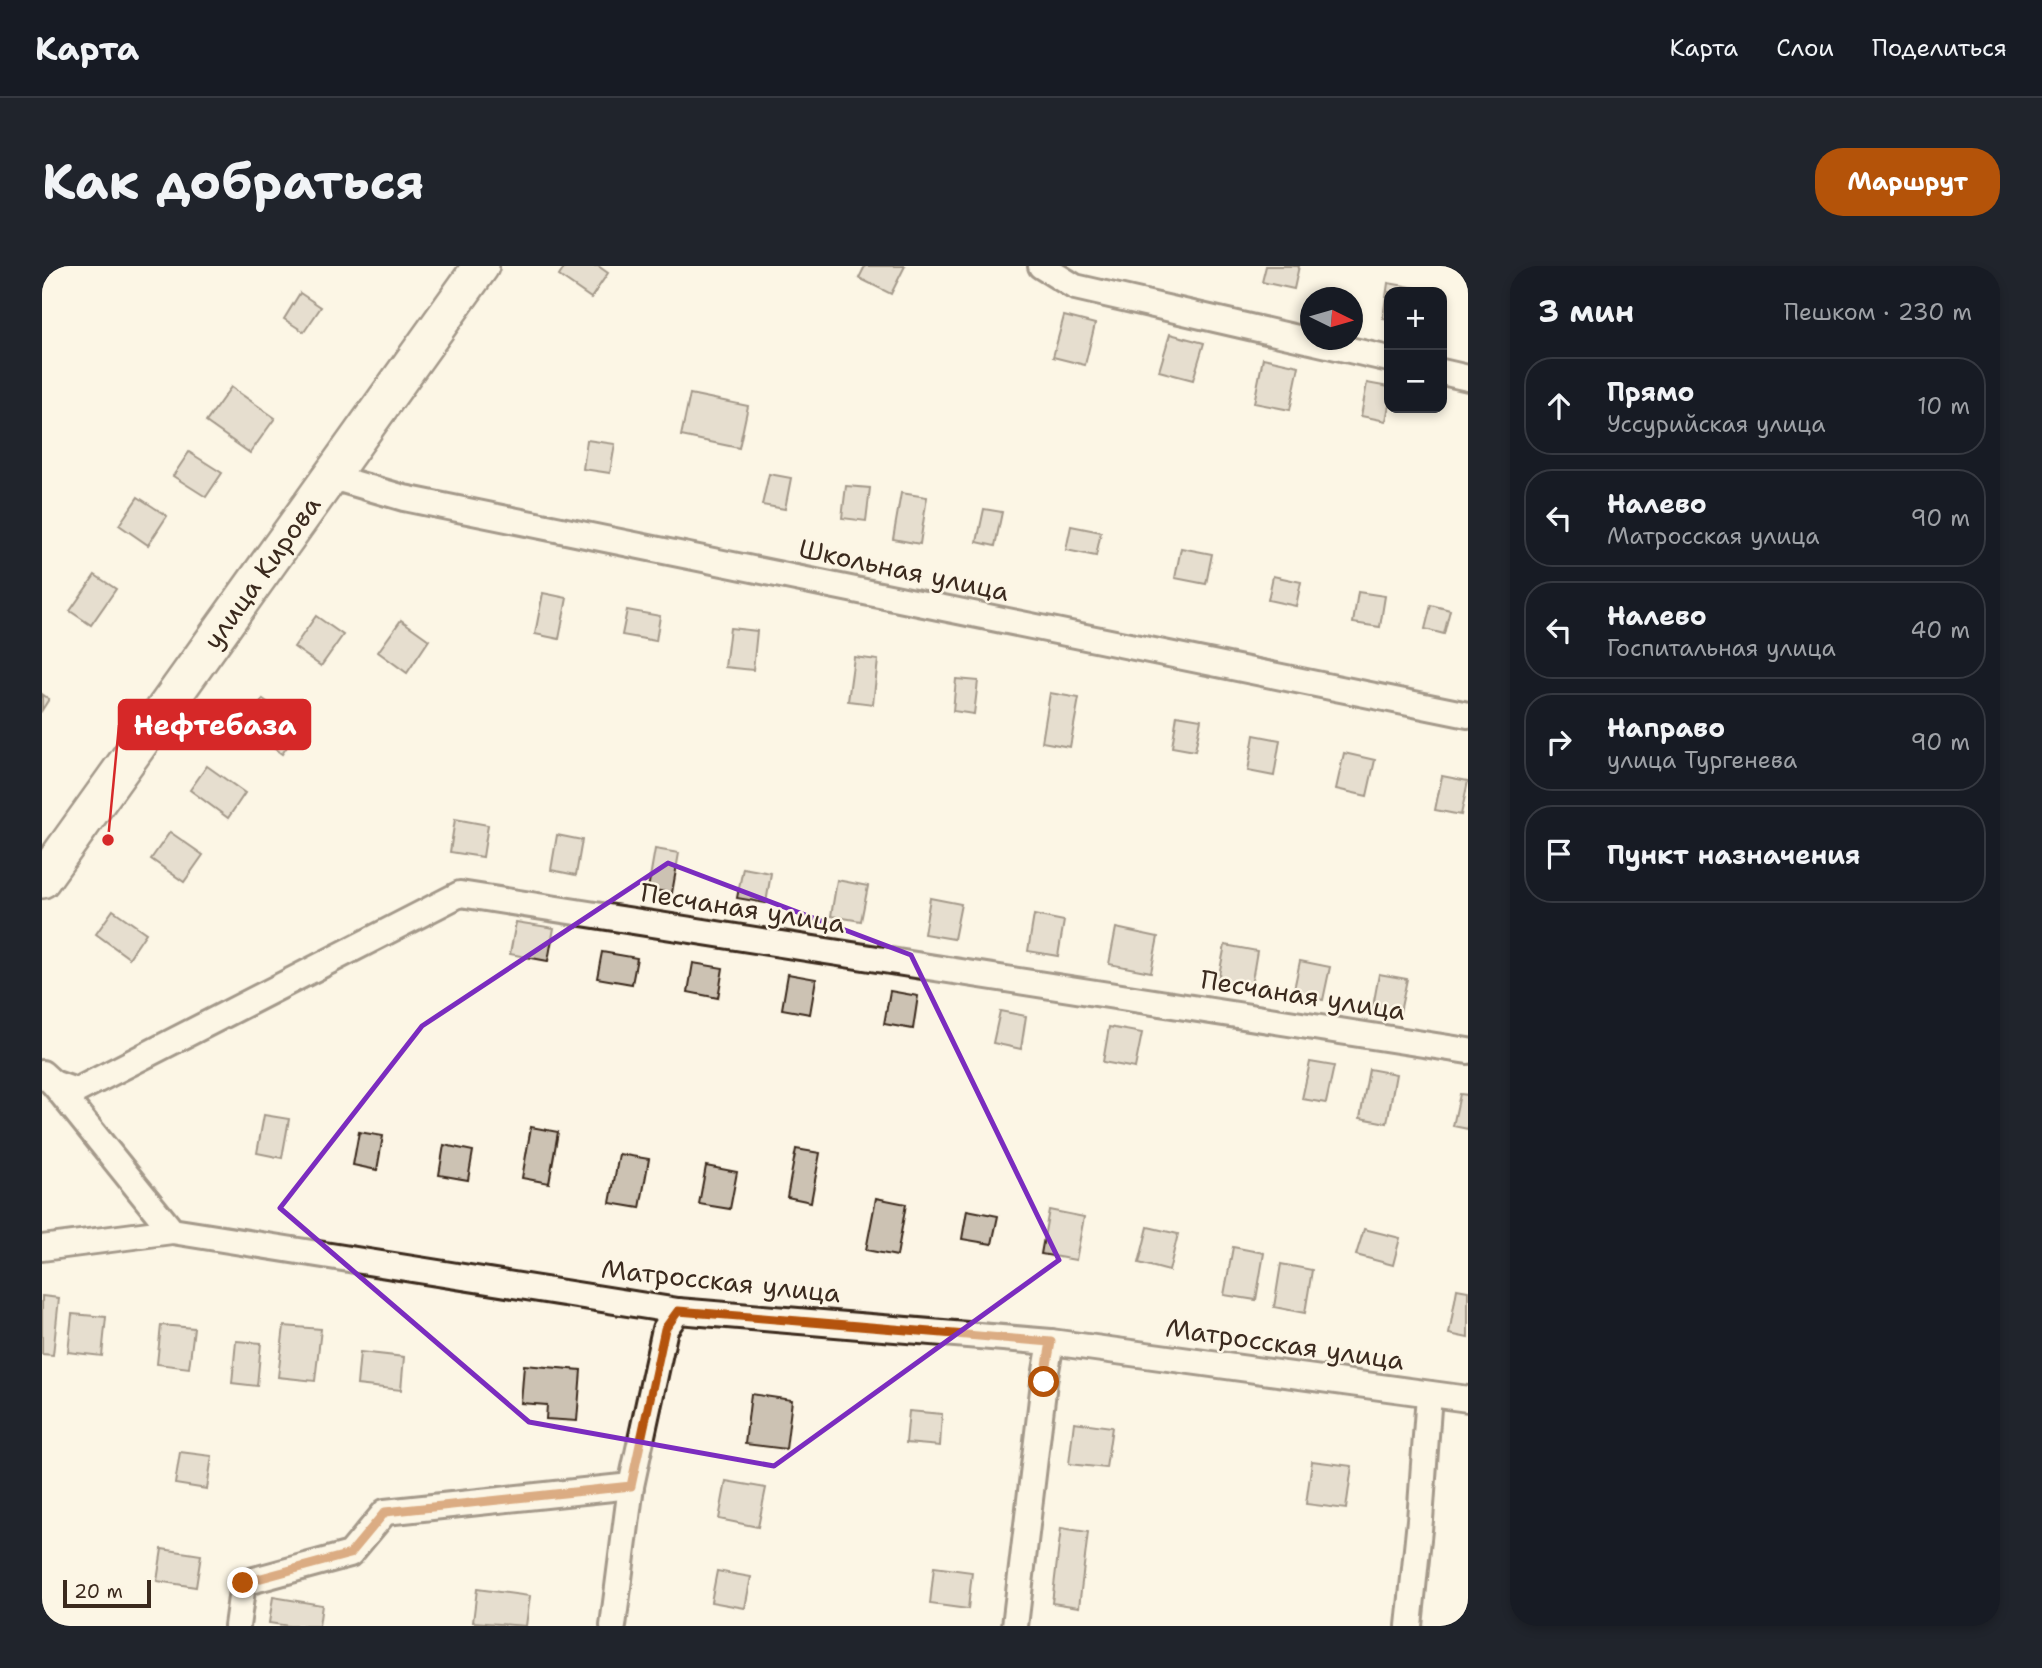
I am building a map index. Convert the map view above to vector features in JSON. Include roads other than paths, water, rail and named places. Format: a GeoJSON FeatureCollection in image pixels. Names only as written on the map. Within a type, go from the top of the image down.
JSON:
{"type":"FeatureCollection","features":[{"type":"Feature","properties":{"kind":"main road","name":"улица Кирова"},"geometry":{"type":"LineString","coordinates":[[42,880],[481,266]]}},
{"type":"Feature","properties":{"kind":"street"},"geometry":{"type":"LineString","coordinates":[[1041,266],[1075,287],[1384,358]]}},
{"type":"Feature","properties":{"kind":"street"},"geometry":{"type":"LineString","coordinates":[[1447,373],[1468,378]]}},
{"type":"Feature","properties":{"kind":"street","name":"Школьная улица"},"geometry":{"type":"LineString","coordinates":[[329,476],[404,498],[1468,715]]}},
{"type":"Feature","properties":{"kind":"street","name":"Песчаная улица"},"geometry":{"type":"LineString","coordinates":[[47,1078],[76,1091],[460,894],[1468,1051]]}},
{"type":"Feature","properties":{"kind":"street"},"geometry":{"type":"LineString","coordinates":[[47,1078],[172,1231]]}},
{"type":"Feature","properties":{"kind":"street","name":"Матросская улица"},"geometry":{"type":"LineString","coordinates":[[42,1248],[172,1231],[678,1311],[1051,1342],[1468,1399]]}},
{"type":"Feature","properties":{"kind":"street"},"geometry":{"type":"LineString","coordinates":[[613,1626],[631,1486],[665,1329],[678,1311]]}},
{"type":"Feature","properties":{"kind":"street"},"geometry":{"type":"LineString","coordinates":[[1015,1626],[1051,1342]]}},
{"type":"Feature","properties":{"kind":"street"},"geometry":{"type":"LineString","coordinates":[[1409,1626],[1430,1394]]}},
{"type":"Feature","properties":{"kind":"street"},"geometry":{"type":"LineString","coordinates":[[237,1626],[243,1583],[350,1554],[385,1512],[631,1486]]}},
{"type":"Feature","properties":{"kind":"place","name":"Нефтебаза"},"geometry":{"type":"Point","coordinates":[108,840]}}]}
